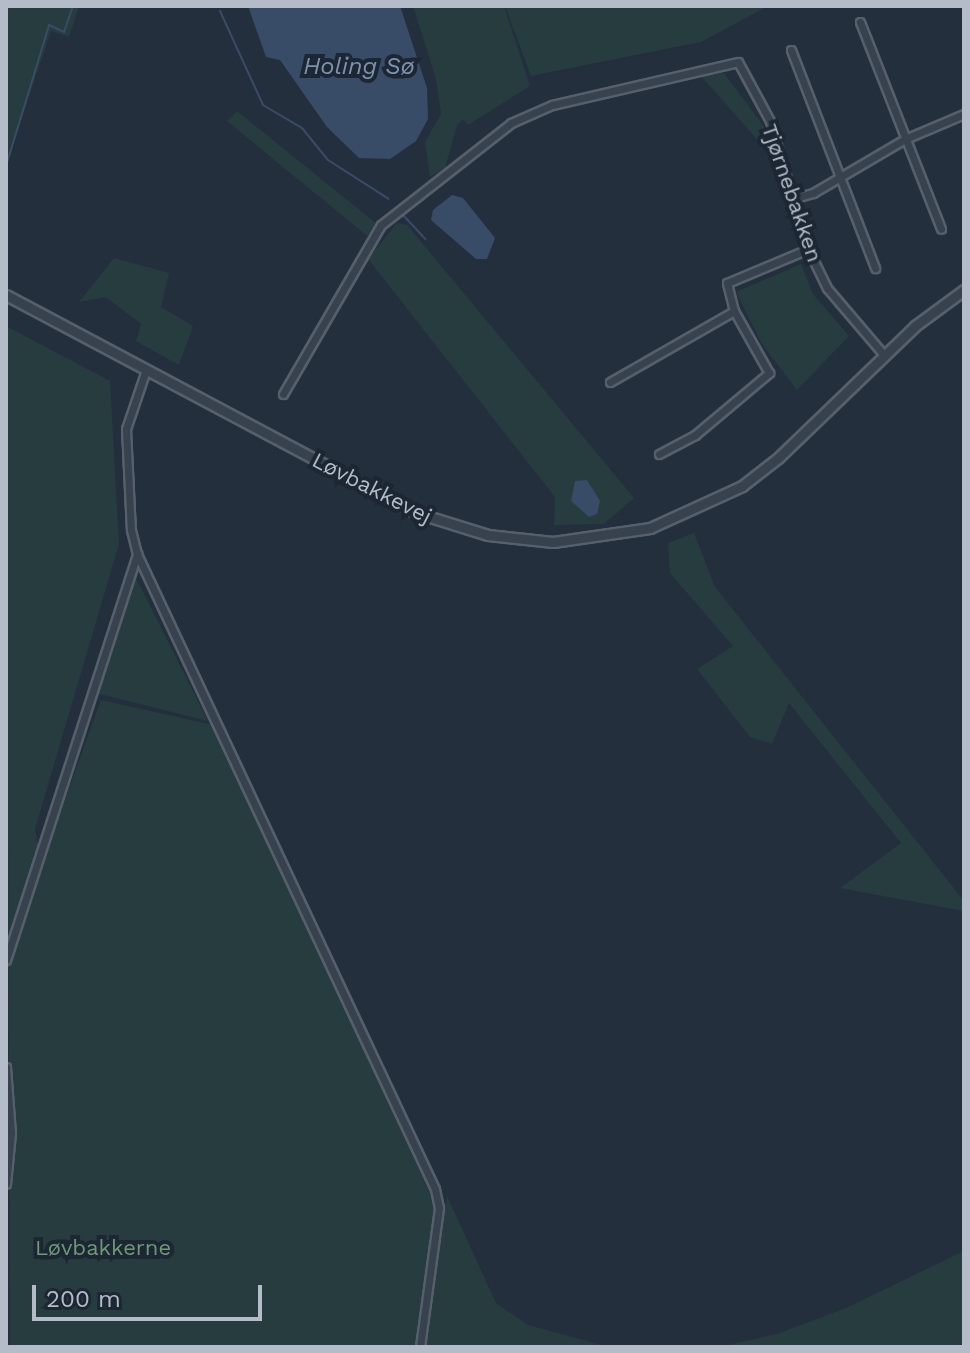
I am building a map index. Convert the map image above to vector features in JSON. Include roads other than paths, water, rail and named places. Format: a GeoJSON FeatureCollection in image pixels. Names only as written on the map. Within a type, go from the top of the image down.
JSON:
{"type":"FeatureCollection","features":[{"type":"Feature","properties":{"kind":"street"},"geometry":{"type":"LineString","coordinates":[[860,22],[941,229]]}},
{"type":"Feature","properties":{"kind":"street"},"geometry":{"type":"LineString","coordinates":[[791,50],[875,268]]}},
{"type":"Feature","properties":{"kind":"street","name":"Tjørnebakken"},"geometry":{"type":"LineString","coordinates":[[283,394],[381,225],[511,123],[552,105],[738,62],[770,121],[808,249],[827,288],[884,355]]}},
{"type":"Feature","properties":{"kind":"street"},"geometry":{"type":"LineString","coordinates":[[792,199],[839,177],[905,139],[964,114]]}},
{"type":"Feature","properties":{"kind":"street"},"geometry":{"type":"LineString","coordinates":[[659,454],[707,426],[769,373],[734,311],[726,287],[731,278],[808,249]]}},
{"type":"Feature","properties":{"kind":"street","name":"Løvbakkevej"},"geometry":{"type":"LineString","coordinates":[[6,295],[414,512],[488,535],[553,542],[650,528],[714,502],[778,458],[884,355],[964,290]]}},
{"type":"Feature","properties":{"kind":"street"},"geometry":{"type":"LineString","coordinates":[[610,382],[734,311]]}},
{"type":"Feature","properties":{"kind":"street"},"geometry":{"type":"LineString","coordinates":[[146,370],[126,429],[131,530],[137,554],[435,1189],[439,1208],[420,1347]]}},
{"type":"Feature","properties":{"kind":"street"},"geometry":{"type":"LineString","coordinates":[[6,960],[137,554]]}},
{"type":"Feature","properties":{"kind":"street"},"geometry":{"type":"LineString","coordinates":[[6,1067],[11,1133],[6,1184]]}},
{"type":"Feature","properties":{"kind":"water","name":"Holing Sø"},"geometry":{"type":"Polygon","coordinates":[[[248,6],[400,6],[427,88],[428,119],[416,141],[390,159],[359,158],[327,127],[280,60],[266,57],[248,6]]]}},
{"type":"Feature","properties":{"kind":"water"},"geometry":{"type":"Polygon","coordinates":[[[452,195],[463,198],[495,238],[487,259],[476,259],[431,220],[433,210],[452,195]]]}},
{"type":"Feature","properties":{"kind":"water"},"geometry":{"type":"Polygon","coordinates":[[[587,480],[600,501],[597,514],[589,517],[571,501],[575,481],[587,480]]]}},
{"type":"Feature","properties":{"kind":"waterway"},"geometry":{"type":"LineString","coordinates":[[6,166],[49,25],[64,32],[73,6]]}},
{"type":"Feature","properties":{"kind":"waterway"},"geometry":{"type":"LineString","coordinates":[[220,11],[263,105],[302,128],[328,160],[389,199]]}},
{"type":"Feature","properties":{"kind":"waterway"},"geometry":{"type":"LineString","coordinates":[[403,215],[425,239]]}},
{"type":"Feature","properties":{"kind":"park label","name":"Løvbakkerne"},"geometry":{"type":"Point","coordinates":[103,1248]}}]}
